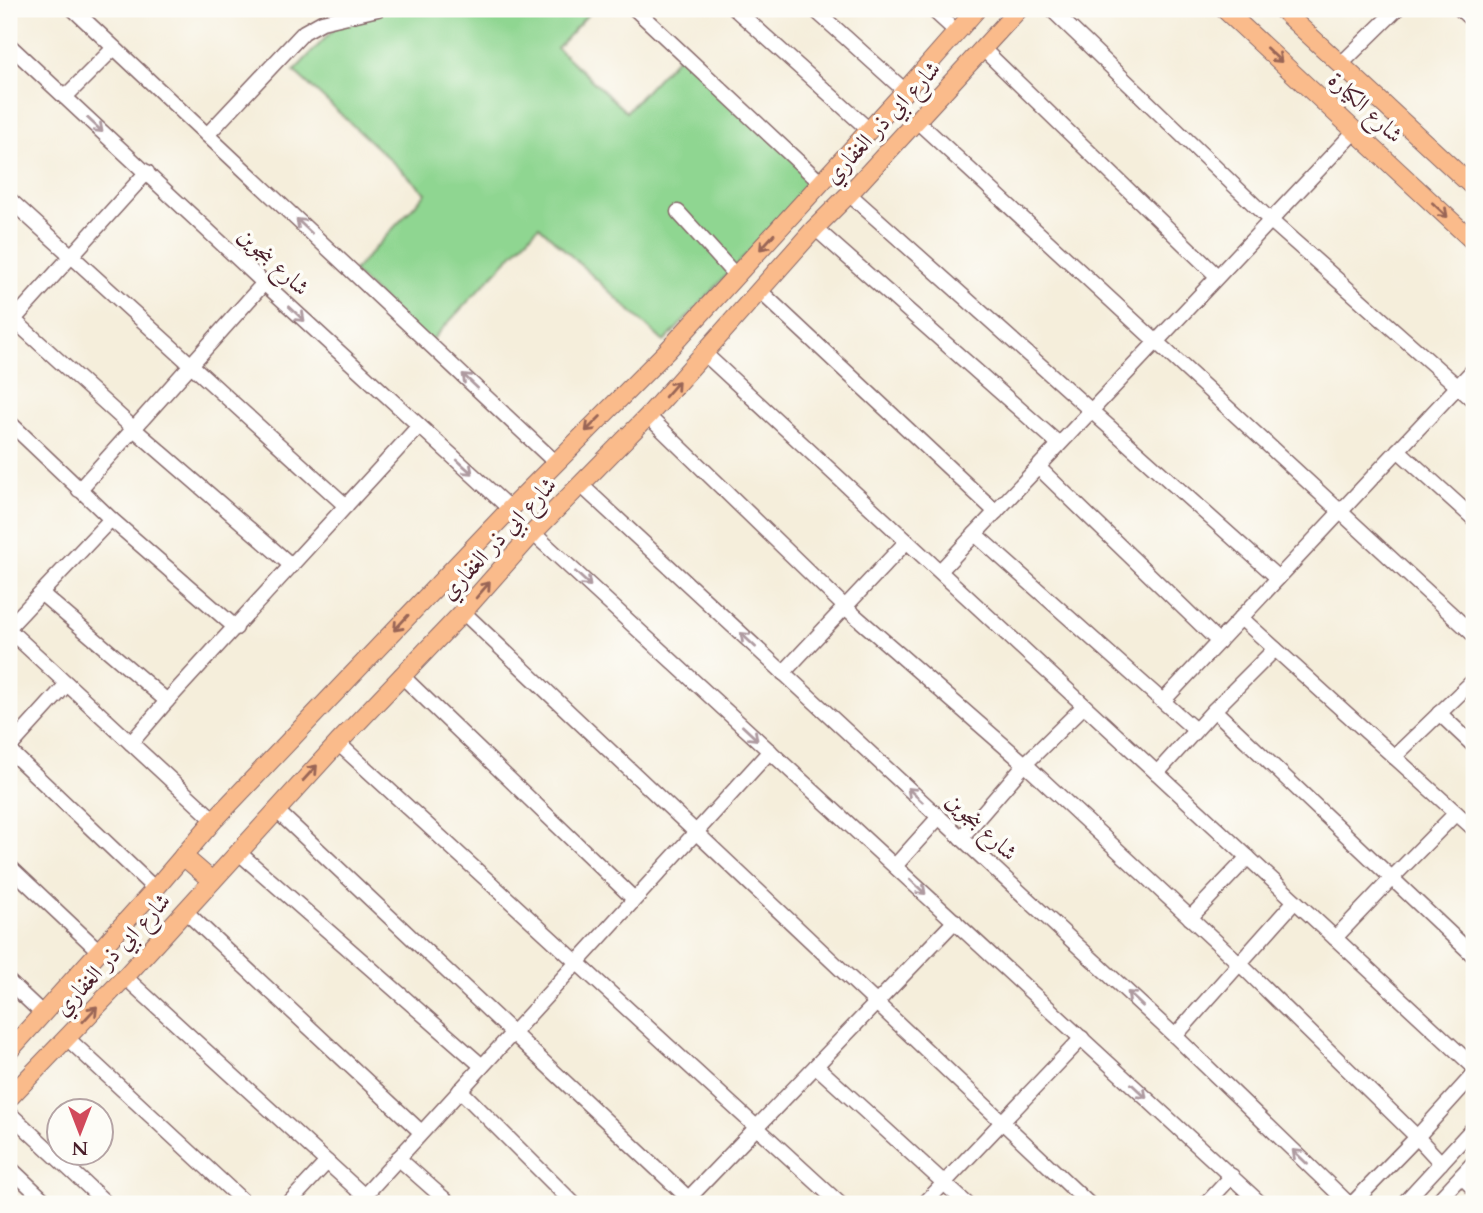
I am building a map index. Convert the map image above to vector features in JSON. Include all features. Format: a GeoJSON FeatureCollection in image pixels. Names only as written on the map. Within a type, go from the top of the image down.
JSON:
{"type":"FeatureCollection","features":[{"type":"Feature","properties":{"kind":"main road","name":"شارع ابي ذر الغفاري"},"geometry":{"type":"LineString","coordinates":[[9,1051],[214,820],[555,462],[667,351],[977,9]]}},
{"type":"Feature","properties":{"kind":"main road","name":"شارع ابي ذر الغفاري"},"geometry":{"type":"LineString","coordinates":[[9,1098],[125,976],[401,675],[463,612],[533,533],[648,416],[811,233],[1019,9]]}},
{"type":"Feature","properties":{"kind":"main road","name":"شارع الكيارة"},"geometry":{"type":"LineString","coordinates":[[1224,9],[1474,242]]}},
{"type":"Feature","properties":{"kind":"main road","name":"شارع الكيارة"},"geometry":{"type":"LineString","coordinates":[[1281,9],[1474,188]]}},
{"type":"Feature","properties":{"kind":"main road"},"geometry":{"type":"LineString","coordinates":[[786,220],[811,233]]}},
{"type":"Feature","properties":{"kind":"main road"},"geometry":{"type":"LineString","coordinates":[[183,856],[212,881]]}},
{"type":"Feature","properties":{"kind":"street","name":"شارع بنجوين"},"geometry":{"type":"LineString","coordinates":[[72,9],[555,462]]}},
{"type":"Feature","properties":{"kind":"street"},"geometry":{"type":"LineString","coordinates":[[207,135],[304,32],[322,22],[378,9]]}},
{"type":"Feature","properties":{"kind":"street"},"geometry":{"type":"LineString","coordinates":[[635,9],[821,183]]}},
{"type":"Feature","properties":{"kind":"street"},"geometry":{"type":"LineString","coordinates":[[735,9],[869,130]]}},
{"type":"Feature","properties":{"kind":"street"},"geometry":{"type":"LineString","coordinates":[[814,9],[905,91]]}},
{"type":"Feature","properties":{"kind":"street"},"geometry":{"type":"LineString","coordinates":[[932,9],[957,32]]}},
{"type":"Feature","properties":{"kind":"street"},"geometry":{"type":"LineString","coordinates":[[1051,9],[1270,220],[1474,401]]}},
{"type":"Feature","properties":{"kind":"street"},"geometry":{"type":"LineString","coordinates":[[1341,64],[1397,9]]}},
{"type":"Feature","properties":{"kind":"street"},"geometry":{"type":"LineString","coordinates":[[1460,9],[1474,22]]}},
{"type":"Feature","properties":{"kind":"street","name":"شارع بنجوين"},"geometry":{"type":"LineString","coordinates":[[9,45],[510,509]]}},
{"type":"Feature","properties":{"kind":"street"},"geometry":{"type":"LineString","coordinates":[[65,97],[114,48]]}},
{"type":"Feature","properties":{"kind":"street"},"geometry":{"type":"LineString","coordinates":[[982,48],[1217,276]]}},
{"type":"Feature","properties":{"kind":"street"},"geometry":{"type":"LineString","coordinates":[[917,121],[1340,513],[1471,625]]}},
{"type":"Feature","properties":{"kind":"street"},"geometry":{"type":"LineString","coordinates":[[940,571],[1354,131]]}},
{"type":"Feature","properties":{"kind":"street"},"geometry":{"type":"LineString","coordinates":[[147,172],[11,322],[292,566]]}},
{"type":"Feature","properties":{"kind":"street"},"geometry":{"type":"LineString","coordinates":[[849,194],[1278,578]]}},
{"type":"Feature","properties":{"kind":"street"},"geometry":{"type":"LineString","coordinates":[[9,199],[346,506]]}},
{"type":"Feature","properties":{"kind":"street"},"geometry":{"type":"LineString","coordinates":[[678,212],[736,276]]}},
{"type":"Feature","properties":{"kind":"street"},"geometry":{"type":"LineString","coordinates":[[811,233],[1059,444]]}},
{"type":"Feature","properties":{"kind":"street"},"geometry":{"type":"LineString","coordinates":[[79,490],[264,283]]}},
{"type":"Feature","properties":{"kind":"street"},"geometry":{"type":"LineString","coordinates":[[760,291],[996,512]]}},
{"type":"Feature","properties":{"kind":"street"},"geometry":{"type":"LineString","coordinates":[[704,352],[1474,1067]]}},
{"type":"Feature","properties":{"kind":"street"},"geometry":{"type":"LineString","coordinates":[[1164,700],[1474,369]]}},
{"type":"Feature","properties":{"kind":"street"},"geometry":{"type":"LineString","coordinates":[[648,416],[845,607],[1025,764],[1240,964],[1441,1163]]}},
{"type":"Feature","properties":{"kind":"street"},"geometry":{"type":"LineString","coordinates":[[9,422],[79,490],[236,628]]}},
{"type":"Feature","properties":{"kind":"street"},"geometry":{"type":"LineString","coordinates":[[131,743],[419,426]]}},
{"type":"Feature","properties":{"kind":"street"},"geometry":{"type":"LineString","coordinates":[[1398,450],[1474,520]]}},
{"type":"Feature","properties":{"kind":"street"},"geometry":{"type":"LineString","coordinates":[[1038,467],[1219,642]]}},
{"type":"Feature","properties":{"kind":"street","name":"شارع بنجوين"},"geometry":{"type":"LineString","coordinates":[[580,485],[1175,1036],[1350,1204]]}},
{"type":"Feature","properties":{"kind":"street"},"geometry":{"type":"LineString","coordinates":[[111,519],[9,629],[214,820]]}},
{"type":"Feature","properties":{"kind":"street"},"geometry":{"type":"LineString","coordinates":[[533,533],[1261,1204]]}},
{"type":"Feature","properties":{"kind":"street"},"geometry":{"type":"LineString","coordinates":[[975,534],[1195,730]]}},
{"type":"Feature","properties":{"kind":"street"},"geometry":{"type":"LineString","coordinates":[[783,673],[907,541]]}},
{"type":"Feature","properties":{"kind":"street"},"geometry":{"type":"LineString","coordinates":[[42,594],[167,701]]}},
{"type":"Feature","properties":{"kind":"street"},"geometry":{"type":"LineString","coordinates":[[463,612],[1089,1204]]}},
{"type":"Feature","properties":{"kind":"street"},"geometry":{"type":"LineString","coordinates":[[1241,618],[1474,829]]}},
{"type":"Feature","properties":{"kind":"street"},"geometry":{"type":"LineString","coordinates":[[1157,773],[1214,710],[1275,649]]}},
{"type":"Feature","properties":{"kind":"street"},"geometry":{"type":"LineString","coordinates":[[401,675],[634,899]]}},
{"type":"Feature","properties":{"kind":"street"},"geometry":{"type":"LineString","coordinates":[[1394,757],[1474,680]]}},
{"type":"Feature","properties":{"kind":"street"},"geometry":{"type":"LineString","coordinates":[[67,684],[9,749],[155,889]]}},
{"type":"Feature","properties":{"kind":"street"},"geometry":{"type":"LineString","coordinates":[[961,838],[1025,764],[1084,706]]}},
{"type":"Feature","properties":{"kind":"street"},"geometry":{"type":"LineString","coordinates":[[1214,710],[1474,956]]}},
{"type":"Feature","properties":{"kind":"street"},"geometry":{"type":"LineString","coordinates":[[1440,713],[1474,746]]}},
{"type":"Feature","properties":{"kind":"street"},"geometry":{"type":"LineString","coordinates":[[338,743],[840,1204]]}},
{"type":"Feature","properties":{"kind":"street"},"geometry":{"type":"LineString","coordinates":[[125,976],[368,1200],[398,1158],[421,1132],[769,751]]}},
{"type":"Feature","properties":{"kind":"street"},"geometry":{"type":"LineString","coordinates":[[276,810],[512,1032],[685,1201],[955,921]]}},
{"type":"Feature","properties":{"kind":"street"},"geometry":{"type":"LineString","coordinates":[[1335,938],[1456,813]]}},
{"type":"Feature","properties":{"kind":"street"},"geometry":{"type":"LineString","coordinates":[[895,866],[939,817]]}},
{"type":"Feature","properties":{"kind":"street"},"geometry":{"type":"LineString","coordinates":[[238,852],[482,1066]]}},
{"type":"Feature","properties":{"kind":"street"},"geometry":{"type":"LineString","coordinates":[[1190,918],[1248,857]]}},
{"type":"Feature","properties":{"kind":"street"},"geometry":{"type":"LineString","coordinates":[[9,866],[99,951]]}},
{"type":"Feature","properties":{"kind":"street"},"geometry":{"type":"LineString","coordinates":[[1175,1036],[1295,901]]}},
{"type":"Feature","properties":{"kind":"street"},"geometry":{"type":"LineString","coordinates":[[185,911],[421,1132]]}},
{"type":"Feature","properties":{"kind":"street"},"geometry":{"type":"LineString","coordinates":[[9,982],[43,1014]]}},
{"type":"Feature","properties":{"kind":"street"},"geometry":{"type":"LineString","coordinates":[[67,1038],[246,1204]]}},
{"type":"Feature","properties":{"kind":"street"},"geometry":{"type":"LineString","coordinates":[[923,1204],[1082,1038]]}},
{"type":"Feature","properties":{"kind":"street"},"geometry":{"type":"LineString","coordinates":[[816,1066],[967,1204]]}},
{"type":"Feature","properties":{"kind":"street"},"geometry":{"type":"LineString","coordinates":[[1350,1204],[1417,1138],[1474,1074]]}},
{"type":"Feature","properties":{"kind":"street"},"geometry":{"type":"LineString","coordinates":[[460,1090],[574,1204]]}},
{"type":"Feature","properties":{"kind":"street"},"geometry":{"type":"LineString","coordinates":[[9,1113],[107,1204]]}},
{"type":"Feature","properties":{"kind":"street"},"geometry":{"type":"LineString","coordinates":[[1403,1204],[1474,1127]]}},
{"type":"Feature","properties":{"kind":"street"},"geometry":{"type":"LineString","coordinates":[[398,1158],[450,1204]]}},
{"type":"Feature","properties":{"kind":"street"},"geometry":{"type":"LineString","coordinates":[[288,1204],[327,1162]]}},
{"type":"Feature","properties":{"kind":"street"},"geometry":{"type":"LineString","coordinates":[[1435,1204],[1474,1162]]}},
{"type":"Feature","properties":{"kind":"street"},"geometry":{"type":"LineString","coordinates":[[9,1167],[48,1204]]}},
{"type":"Feature","properties":{"kind":"street"},"geometry":{"type":"LineString","coordinates":[[1206,1204],[1232,1176]]}},
{"type":"Feature","properties":{"kind":"street"},"geometry":{"type":"LineString","coordinates":[[1461,1176],[1474,1189]]}},
{"type":"Feature","properties":{"kind":"green space"},"geometry":{"type":"Polygon","coordinates":[[[353,9],[593,9],[557,48],[626,112],[682,52],[818,178],[664,342],[539,226],[429,343],[353,272],[426,193],[294,71],[353,9]]]}}]}
